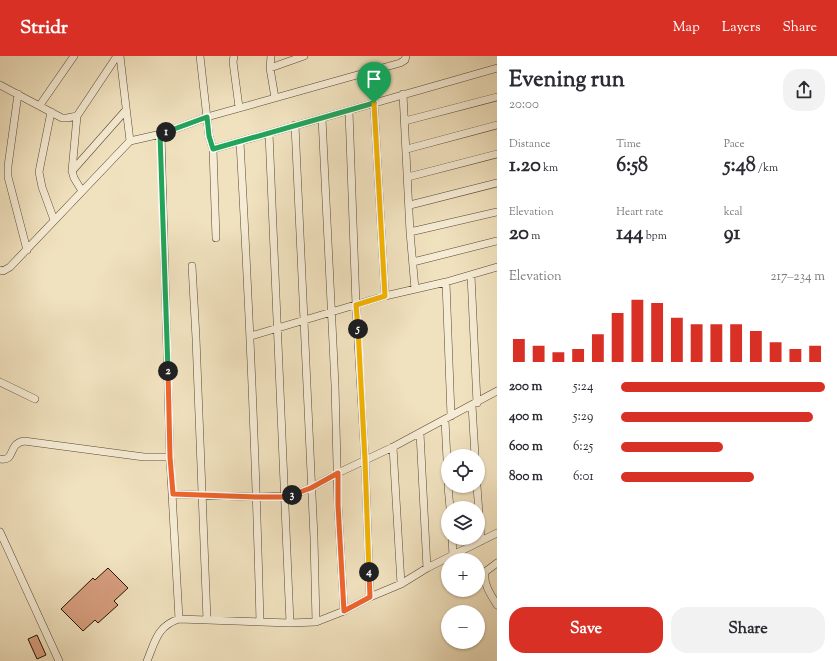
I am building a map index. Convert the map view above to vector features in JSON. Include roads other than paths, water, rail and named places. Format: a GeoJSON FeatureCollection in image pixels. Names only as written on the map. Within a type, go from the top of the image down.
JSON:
{"type":"FeatureCollection","features":[{"type":"Feature","properties":{"kind":"street"},"geometry":{"type":"LineString","coordinates":[[40,105],[74,56]]}},
{"type":"Feature","properties":{"kind":"street"},"geometry":{"type":"LineString","coordinates":[[118,56],[130,141]]}},
{"type":"Feature","properties":{"kind":"street"},"geometry":{"type":"LineString","coordinates":[[82,191],[74,178],[72,171],[77,116],[118,56]]}},
{"type":"Feature","properties":{"kind":"street"},"geometry":{"type":"LineString","coordinates":[[200,56],[209,136],[213,149],[216,238]]}},
{"type":"Feature","properties":{"kind":"street"},"geometry":{"type":"LineString","coordinates":[[234,56],[233,62],[239,107]]}},
{"type":"Feature","properties":{"kind":"street"},"geometry":{"type":"LineString","coordinates":[[270,56],[270,68],[275,98]]}},
{"type":"Feature","properties":{"kind":"street"},"geometry":{"type":"LineString","coordinates":[[270,68],[304,56]]}},
{"type":"Feature","properties":{"kind":"street"},"geometry":{"type":"LineString","coordinates":[[0,270],[3,271],[10,267],[130,141],[160,134],[239,107],[400,63],[405,60],[406,56]]}},
{"type":"Feature","properties":{"kind":"street"},"geometry":{"type":"LineString","coordinates":[[213,149],[497,68]]}},
{"type":"Feature","properties":{"kind":"street"},"geometry":{"type":"LineString","coordinates":[[0,85],[62,118],[77,116]]}},
{"type":"Feature","properties":{"kind":"street"},"geometry":{"type":"LineString","coordinates":[[18,94],[8,166],[8,177],[27,250]]}},
{"type":"Feature","properties":{"kind":"street"},"geometry":{"type":"LineString","coordinates":[[403,94],[410,205],[410,232],[415,289]]}},
{"type":"Feature","properties":{"kind":"street"},"geometry":{"type":"LineString","coordinates":[[405,121],[497,98]]}},
{"type":"Feature","properties":{"kind":"street"},"geometry":{"type":"LineString","coordinates":[[374,103],[385,296]]}},
{"type":"Feature","properties":{"kind":"street"},"geometry":{"type":"LineString","coordinates":[[72,171],[126,110]]}},
{"type":"Feature","properties":{"kind":"street"},"geometry":{"type":"LineString","coordinates":[[349,110],[356,305],[365,460],[370,597]]}},
{"type":"Feature","properties":{"kind":"street"},"geometry":{"type":"LineString","coordinates":[[51,112],[39,172],[42,186],[54,220]]}},
{"type":"Feature","properties":{"kind":"street"},"geometry":{"type":"LineString","coordinates":[[322,118],[338,473],[338,505],[344,611]]}},
{"type":"Feature","properties":{"kind":"street"},"geometry":{"type":"LineString","coordinates":[[295,125],[314,538],[316,622]]}},
{"type":"Feature","properties":{"kind":"street"},"geometry":{"type":"LineString","coordinates":[[407,149],[497,125]]}},
{"type":"Feature","properties":{"kind":"street"},"geometry":{"type":"LineString","coordinates":[[269,133],[290,623]]}},
{"type":"Feature","properties":{"kind":"street"},"geometry":{"type":"LineString","coordinates":[[160,134],[170,457],[179,620]]}},
{"type":"Feature","properties":{"kind":"street"},"geometry":{"type":"LineString","coordinates":[[240,142],[251,336],[260,622]]}},
{"type":"Feature","properties":{"kind":"street"},"geometry":{"type":"LineString","coordinates":[[408,177],[497,154]]}},
{"type":"Feature","properties":{"kind":"street"},"geometry":{"type":"LineString","coordinates":[[410,205],[497,184]]}},
{"type":"Feature","properties":{"kind":"street"},"geometry":{"type":"LineString","coordinates":[[410,232],[497,212]]}},
{"type":"Feature","properties":{"kind":"street"},"geometry":{"type":"LineString","coordinates":[[412,262],[497,241]]}},
{"type":"Feature","properties":{"kind":"street"},"geometry":{"type":"LineString","coordinates":[[192,266],[207,620]]}},
{"type":"Feature","properties":{"kind":"street"},"geometry":{"type":"LineString","coordinates":[[251,336],[385,296],[446,282],[497,267]]}},
{"type":"Feature","properties":{"kind":"street"},"geometry":{"type":"LineString","coordinates":[[471,275],[476,449]]}},
{"type":"Feature","properties":{"kind":"street"},"geometry":{"type":"LineString","coordinates":[[446,282],[451,416]]}},
{"type":"Feature","properties":{"kind":"street"},"geometry":{"type":"LineString","coordinates":[[0,382],[36,399]]}},
{"type":"Feature","properties":{"kind":"street"},"geometry":{"type":"LineString","coordinates":[[173,494],[202,496],[284,497],[311,488],[338,473],[420,433],[497,391]]}},
{"type":"Feature","properties":{"kind":"street"},"geometry":{"type":"LineString","coordinates":[[444,420],[446,449]]}},
{"type":"Feature","properties":{"kind":"street"},"geometry":{"type":"LineString","coordinates":[[420,433],[427,568]]}},
{"type":"Feature","properties":{"kind":"street"},"geometry":{"type":"LineString","coordinates":[[0,460],[10,457],[17,443],[24,441],[144,457],[170,457]]}},
{"type":"Feature","properties":{"kind":"street"},"geometry":{"type":"LineString","coordinates":[[393,447],[401,584]]}},
{"type":"Feature","properties":{"kind":"street"},"geometry":{"type":"LineString","coordinates":[[0,532],[59,661]]}},
{"type":"Feature","properties":{"kind":"street"},"geometry":{"type":"LineString","coordinates":[[485,539],[497,534]]}},
{"type":"Feature","properties":{"kind":"street"},"geometry":{"type":"LineString","coordinates":[[459,553],[474,545]]}},
{"type":"Feature","properties":{"kind":"street"},"geometry":{"type":"LineString","coordinates":[[147,661],[158,634],[170,622],[179,620],[207,620],[290,623],[316,622],[344,611],[370,597],[401,584],[427,568],[441,562]]}},
{"type":"Feature","properties":{"kind":"street"},"geometry":{"type":"LineString","coordinates":[[497,563],[485,572],[484,578],[486,585],[497,605]]}}]}
